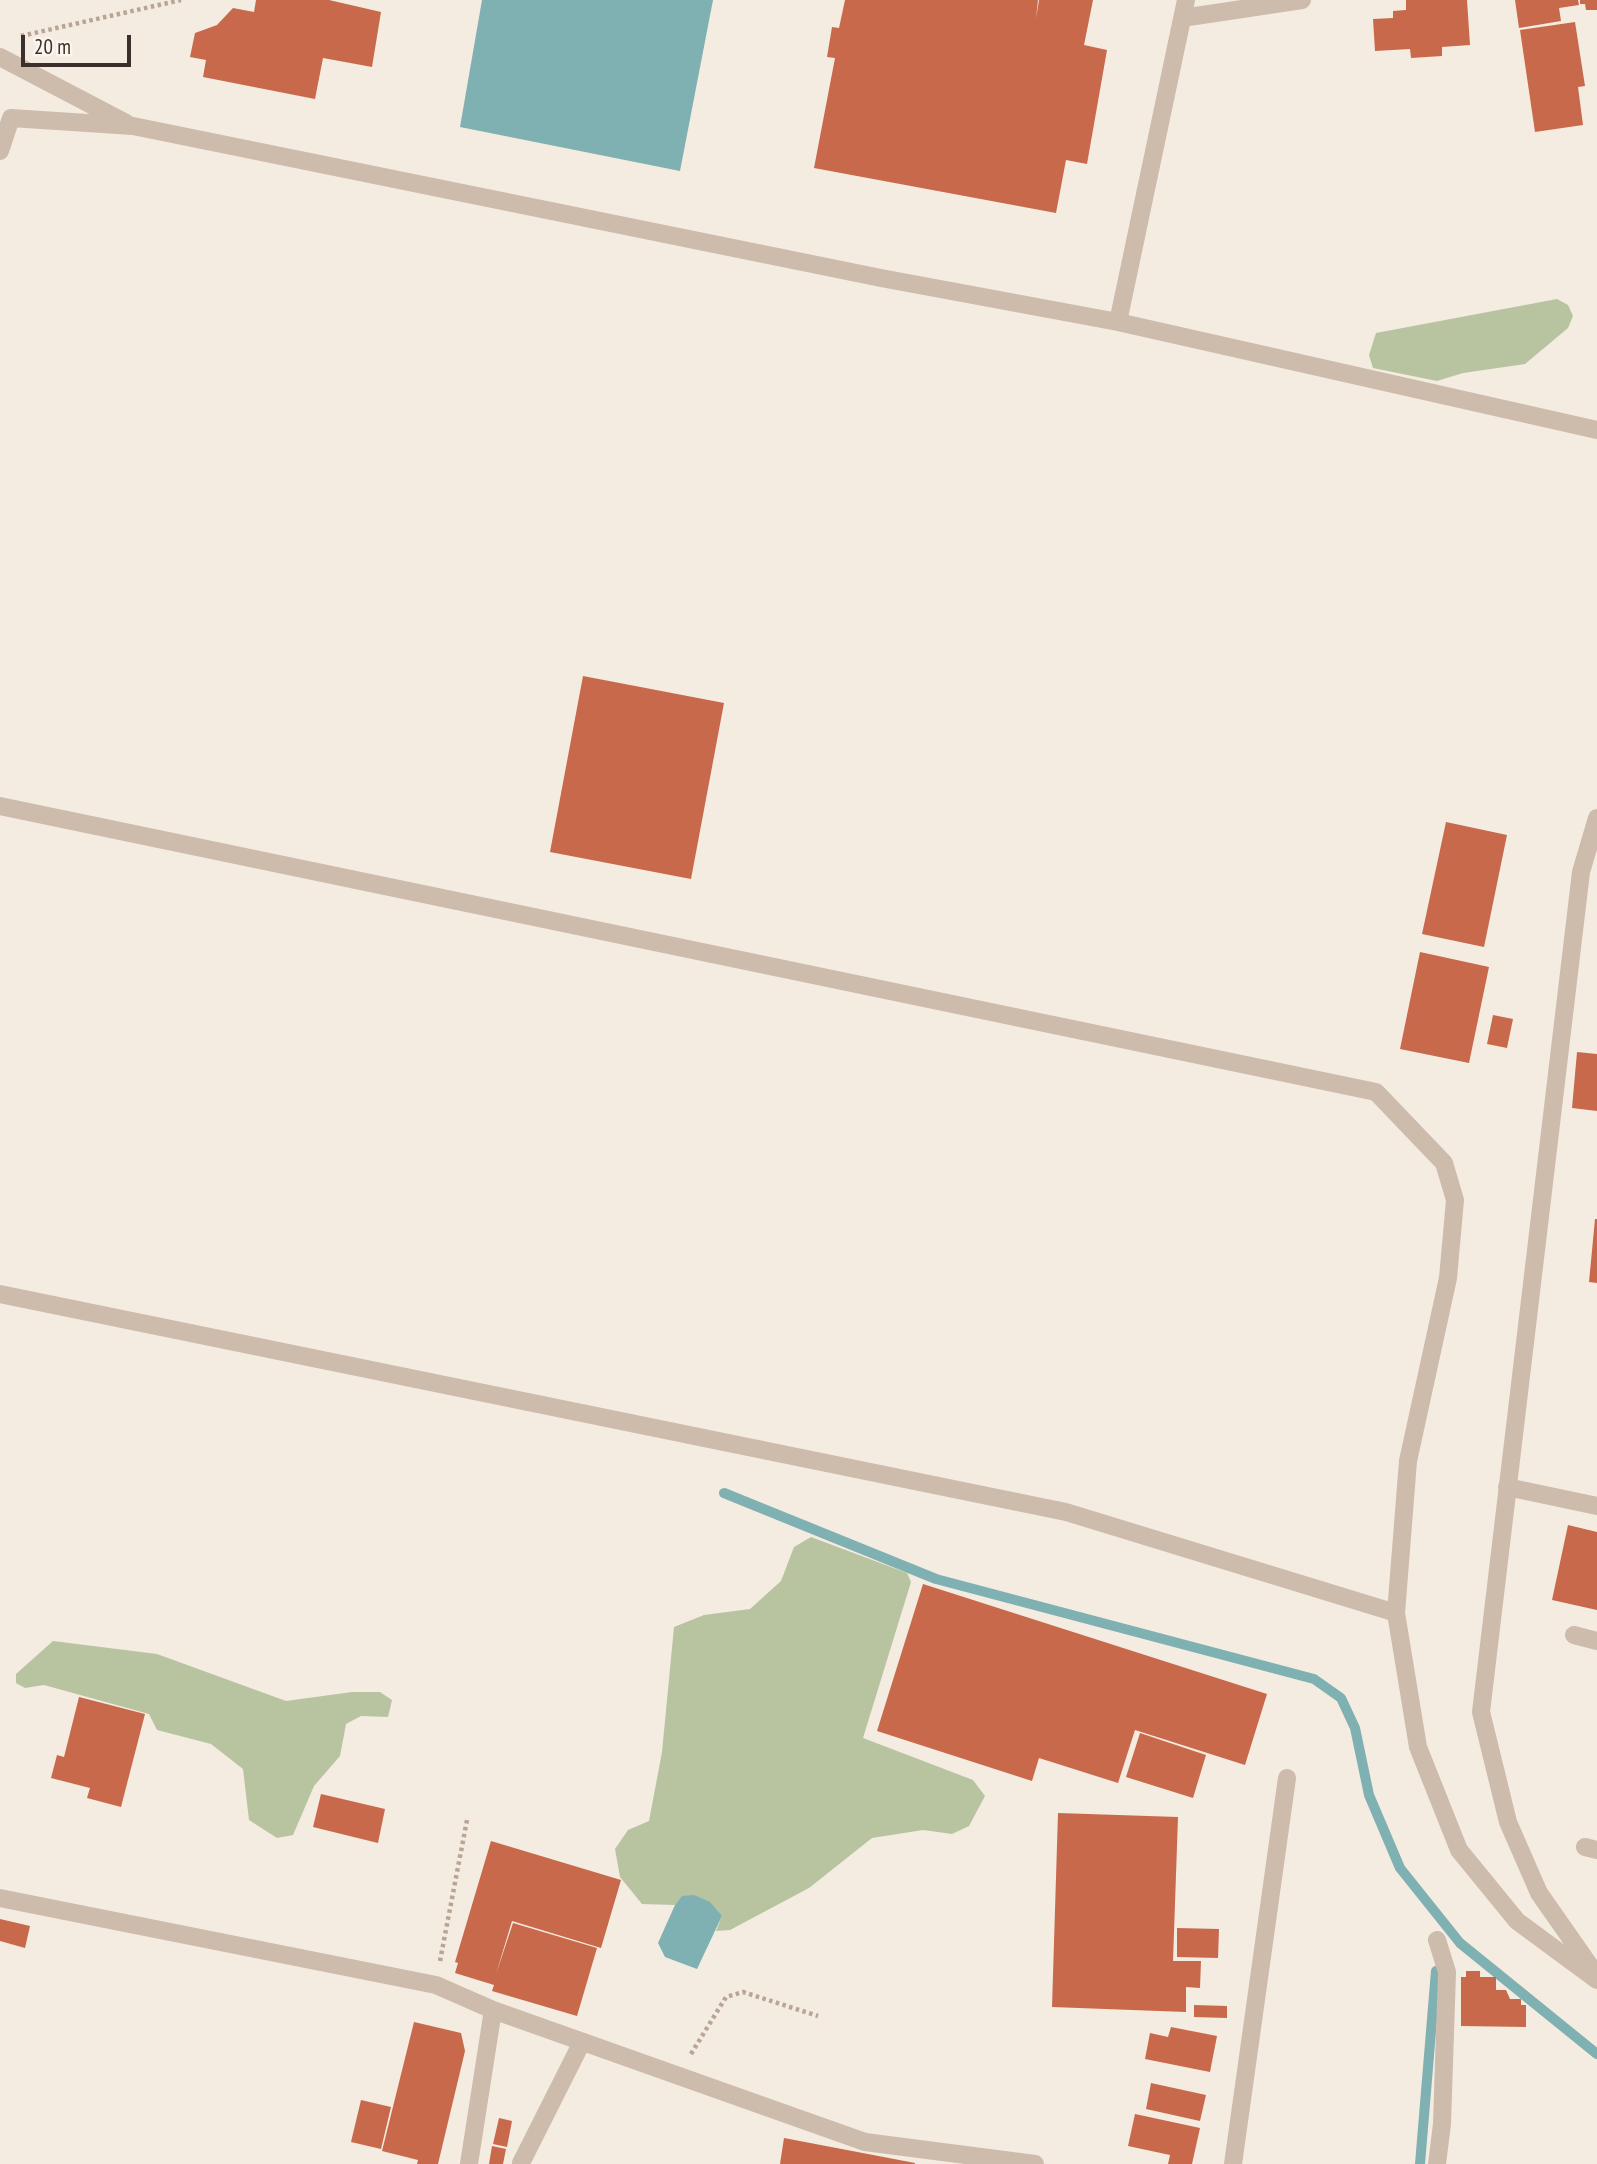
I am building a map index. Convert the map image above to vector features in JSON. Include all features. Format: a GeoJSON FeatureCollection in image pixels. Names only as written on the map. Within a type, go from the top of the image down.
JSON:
{"type":"FeatureCollection","features":[{"type":"Feature","properties":{"kind":"street"},"geometry":{"type":"LineString","coordinates":[[1118,322],[1186,0]]}},
{"type":"Feature","properties":{"kind":"street"},"geometry":{"type":"LineString","coordinates":[[1182,18],[1302,0]]}},
{"type":"Feature","properties":{"kind":"street"},"geometry":{"type":"LineString","coordinates":[[0,57],[133,126]]}},
{"type":"Feature","properties":{"kind":"street"},"geometry":{"type":"LineString","coordinates":[[0,152],[6,116],[133,126],[881,278],[1118,322],[1597,430]]}},
{"type":"Feature","properties":{"kind":"street"},"geometry":{"type":"LineString","coordinates":[[0,806],[1376,1092],[1444,1163],[1455,1200],[1448,1278],[1408,1461],[1396,1613],[1418,1746],[1458,1850],[1517,1922],[1597,1978]]}},
{"type":"Feature","properties":{"kind":"street"},"geometry":{"type":"LineString","coordinates":[[1597,818],[1581,872],[1481,1712],[1508,1822],[1539,1893],[1597,1978]]}},
{"type":"Feature","properties":{"kind":"street"},"geometry":{"type":"LineString","coordinates":[[0,1294],[1066,1512],[1396,1613]]}},
{"type":"Feature","properties":{"kind":"street"},"geometry":{"type":"LineString","coordinates":[[1507,1487],[1597,1506]]}},
{"type":"Feature","properties":{"kind":"street"},"geometry":{"type":"LineString","coordinates":[[1574,1635],[1597,1640]]}},
{"type":"Feature","properties":{"kind":"street"},"geometry":{"type":"LineString","coordinates":[[1233,2164],[1287,1778]]}},
{"type":"Feature","properties":{"kind":"street"},"geometry":{"type":"LineString","coordinates":[[0,1898],[436,1985],[493,2010],[865,2142],[1035,2164]]}},
{"type":"Feature","properties":{"kind":"street"},"geometry":{"type":"LineString","coordinates":[[1437,1940],[1447,1972],[1442,2124],[1437,2164]]}},
{"type":"Feature","properties":{"kind":"street"},"geometry":{"type":"LineString","coordinates":[[469,2164],[493,2010]]}},
{"type":"Feature","properties":{"kind":"street"},"geometry":{"type":"LineString","coordinates":[[521,2163],[582,2042]]}},
{"type":"Feature","properties":{"kind":"path"},"geometry":{"type":"LineString","coordinates":[[12,39],[181,0]]}},
{"type":"Feature","properties":{"kind":"path"},"geometry":{"type":"LineString","coordinates":[[436,1985],[467,1820]]}},
{"type":"Feature","properties":{"kind":"path"},"geometry":{"type":"LineString","coordinates":[[677,2075],[726,1997],[743,1992],[818,2016]]}},
{"type":"Feature","properties":{"kind":"green space"},"geometry":{"type":"Polygon","coordinates":[[[1557,299],[1568,305],[1573,316],[1568,328],[1525,364],[1463,373],[1437,381],[1373,368],[1369,355],[1376,333],[1557,299]]]}},
{"type":"Feature","properties":{"kind":"green space"},"geometry":{"type":"Polygon","coordinates":[[[811,1537],[907,1573],[911,1582],[863,1738],[973,1780],[985,1796],[969,1826],[952,1834],[923,1830],[872,1838],[809,1888],[730,1930],[716,1931],[722,1916],[683,1896],[675,1905],[642,1904],[620,1877],[615,1849],[628,1830],[649,1821],[662,1752],[674,1627],[704,1615],[750,1609],[781,1581],[794,1547],[811,1537]]]}},
{"type":"Feature","properties":{"kind":"green space"},"geometry":{"type":"Polygon","coordinates":[[[53,1641],[157,1654],[286,1701],[352,1692],[380,1692],[392,1700],[388,1717],[361,1716],[346,1724],[340,1756],[314,1786],[293,1835],[277,1838],[249,1820],[243,1769],[211,1744],[157,1730],[149,1714],[44,1685],[25,1688],[16,1683],[16,1674],[53,1641]]]}},
{"type":"Feature","properties":{"kind":"water"},"geometry":{"type":"Polygon","coordinates":[[[482,0],[713,0],[680,171],[460,127],[482,0]]]}},
{"type":"Feature","properties":{"kind":"water"},"geometry":{"type":"Polygon","coordinates":[[[694,1895],[710,1902],[722,1916],[697,1969],[665,1957],[658,1943],[675,1905],[682,1896],[694,1895]]]}},
{"type":"Feature","properties":{"kind":"building"},"geometry":{"type":"Polygon","coordinates":[[[256,0],[329,0],[381,12],[372,67],[323,58],[315,99],[203,77],[206,60],[190,57],[195,33],[217,25],[233,8],[254,12],[256,0]]]}},
{"type":"Feature","properties":{"kind":"building"},"geometry":{"type":"Polygon","coordinates":[[[845,0],[1038,0],[1036,19],[1039,0],[1093,0],[1084,45],[1107,50],[1087,164],[1066,160],[1056,213],[814,168],[835,58],[827,57],[832,27],[839,28],[845,0]]]}},
{"type":"Feature","properties":{"kind":"building"},"geometry":{"type":"Polygon","coordinates":[[[1406,0],[1467,0],[1470,45],[1442,47],[1442,56],[1411,58],[1410,49],[1375,51],[1373,19],[1393,18],[1393,11],[1406,10],[1406,0]]]}},
{"type":"Feature","properties":{"kind":"building"},"geometry":{"type":"Polygon","coordinates":[[[1515,0],[1578,0],[1579,5],[1559,8],[1561,21],[1519,28],[1515,0]]]}},
{"type":"Feature","properties":{"kind":"building"},"geometry":{"type":"Polygon","coordinates":[[[1580,0],[1597,0],[1597,10],[1586,10],[1585,4],[1580,4],[1580,0]]]}},
{"type":"Feature","properties":{"kind":"building"},"geometry":{"type":"Polygon","coordinates":[[[1575,22],[1585,86],[1578,87],[1583,125],[1535,132],[1520,30],[1575,22]]]}},
{"type":"Feature","properties":{"kind":"building"},"geometry":{"type":"Polygon","coordinates":[[[583,676],[724,703],[691,879],[550,852],[583,676]]]}},
{"type":"Feature","properties":{"kind":"building"},"geometry":{"type":"Polygon","coordinates":[[[1446,822],[1507,835],[1484,947],[1422,934],[1446,822]]]}},
{"type":"Feature","properties":{"kind":"building"},"geometry":{"type":"Polygon","coordinates":[[[1420,952],[1489,967],[1469,1063],[1400,1049],[1420,952]]]}},
{"type":"Feature","properties":{"kind":"building"},"geometry":{"type":"Polygon","coordinates":[[[1493,1015],[1513,1019],[1507,1048],[1487,1044],[1493,1015]]]}},
{"type":"Feature","properties":{"kind":"building"},"geometry":{"type":"Polygon","coordinates":[[[1577,1052],[1597,1054],[1597,1111],[1572,1108],[1577,1052]]]}},
{"type":"Feature","properties":{"kind":"building"},"geometry":{"type":"Polygon","coordinates":[[[1597,1219],[1597,1283],[1589,1282],[1597,1219]]]}},
{"type":"Feature","properties":{"kind":"building"},"geometry":{"type":"Polygon","coordinates":[[[1568,1525],[1597,1532],[1597,1610],[1552,1600],[1568,1525]]]}},
{"type":"Feature","properties":{"kind":"building"},"geometry":{"type":"Polygon","coordinates":[[[923,1584],[1267,1694],[1245,1765],[1135,1730],[1118,1783],[1039,1758],[1032,1781],[877,1731],[923,1584]]]}},
{"type":"Feature","properties":{"kind":"building"},"geometry":{"type":"Polygon","coordinates":[[[79,1697],[145,1714],[121,1807],[87,1798],[90,1788],[51,1778],[57,1755],[64,1757],[79,1697]]]}},
{"type":"Feature","properties":{"kind":"building"},"geometry":{"type":"Polygon","coordinates":[[[1140,1733],[1206,1755],[1193,1798],[1126,1777],[1140,1733]]]}},
{"type":"Feature","properties":{"kind":"building"},"geometry":{"type":"Polygon","coordinates":[[[321,1794],[385,1809],[378,1843],[313,1827],[321,1794]]]}},
{"type":"Feature","properties":{"kind":"building"},"geometry":{"type":"Polygon","coordinates":[[[1058,1813],[1178,1817],[1173,1961],[1201,1961],[1200,1988],[1186,1987],[1186,2012],[1052,2007],[1058,1813]]]}},
{"type":"Feature","properties":{"kind":"building"},"geometry":{"type":"Polygon","coordinates":[[[491,1841],[621,1880],[601,1948],[512,1921],[496,1974],[513,1923],[597,1948],[577,2016],[492,1991],[494,1985],[455,1973],[458,1963],[455,1962],[491,1841]]]}},
{"type":"Feature","properties":{"kind":"building"},"geometry":{"type":"Polygon","coordinates":[[[0,1919],[30,1926],[25,1948],[0,1941],[0,1919]]]}},
{"type":"Feature","properties":{"kind":"building"},"geometry":{"type":"Polygon","coordinates":[[[1177,1928],[1219,1929],[1218,1958],[1177,1957],[1177,1928]]]}},
{"type":"Feature","properties":{"kind":"building"},"geometry":{"type":"Polygon","coordinates":[[[1466,1971],[1480,1971],[1480,1977],[1496,1977],[1496,1990],[1506,1990],[1510,1999],[1521,1999],[1521,2005],[1526,2005],[1526,2027],[1461,2026],[1461,1977],[1466,1977],[1466,1971]]]}},
{"type":"Feature","properties":{"kind":"building"},"geometry":{"type":"Polygon","coordinates":[[[1194,2005],[1227,2006],[1227,2018],[1194,2017],[1194,2005]]]}},
{"type":"Feature","properties":{"kind":"building"},"geometry":{"type":"Polygon","coordinates":[[[414,2022],[461,2033],[465,2051],[438,2164],[417,2164],[418,2160],[382,2151],[414,2022]]]}},
{"type":"Feature","properties":{"kind":"building"},"geometry":{"type":"Polygon","coordinates":[[[1171,2027],[1217,2036],[1210,2072],[1145,2059],[1150,2033],[1168,2037],[1171,2027]]]}},
{"type":"Feature","properties":{"kind":"building"},"geometry":{"type":"Polygon","coordinates":[[[1151,2083],[1206,2095],[1200,2121],[1146,2109],[1151,2083]]]}},
{"type":"Feature","properties":{"kind":"building"},"geometry":{"type":"Polygon","coordinates":[[[361,2100],[391,2107],[381,2149],[351,2142],[361,2100]]]}},
{"type":"Feature","properties":{"kind":"building"},"geometry":{"type":"Polygon","coordinates":[[[1135,2114],[1200,2128],[1192,2164],[1168,2164],[1170,2155],[1128,2146],[1135,2114]]]}},
{"type":"Feature","properties":{"kind":"building"},"geometry":{"type":"Polygon","coordinates":[[[499,2118],[512,2121],[507,2147],[493,2144],[499,2118]]]}},
{"type":"Feature","properties":{"kind":"building"},"geometry":{"type":"Polygon","coordinates":[[[784,2138],[915,2163],[915,2164],[780,2164],[784,2138]]]}},
{"type":"Feature","properties":{"kind":"building"},"geometry":{"type":"Polygon","coordinates":[[[492,2146],[506,2149],[503,2164],[489,2164],[492,2146]]]}},
{"type":"Feature","properties":{"kind":"waterway"},"geometry":{"type":"LineString","coordinates":[[724,1493],[936,1579],[1314,1679],[1341,1698],[1355,1728],[1369,1795],[1400,1868],[1460,1943],[1597,2054]]}},
{"type":"Feature","properties":{"kind":"waterway"},"geometry":{"type":"LineString","coordinates":[[1420,2164],[1436,1971]]}}]}
